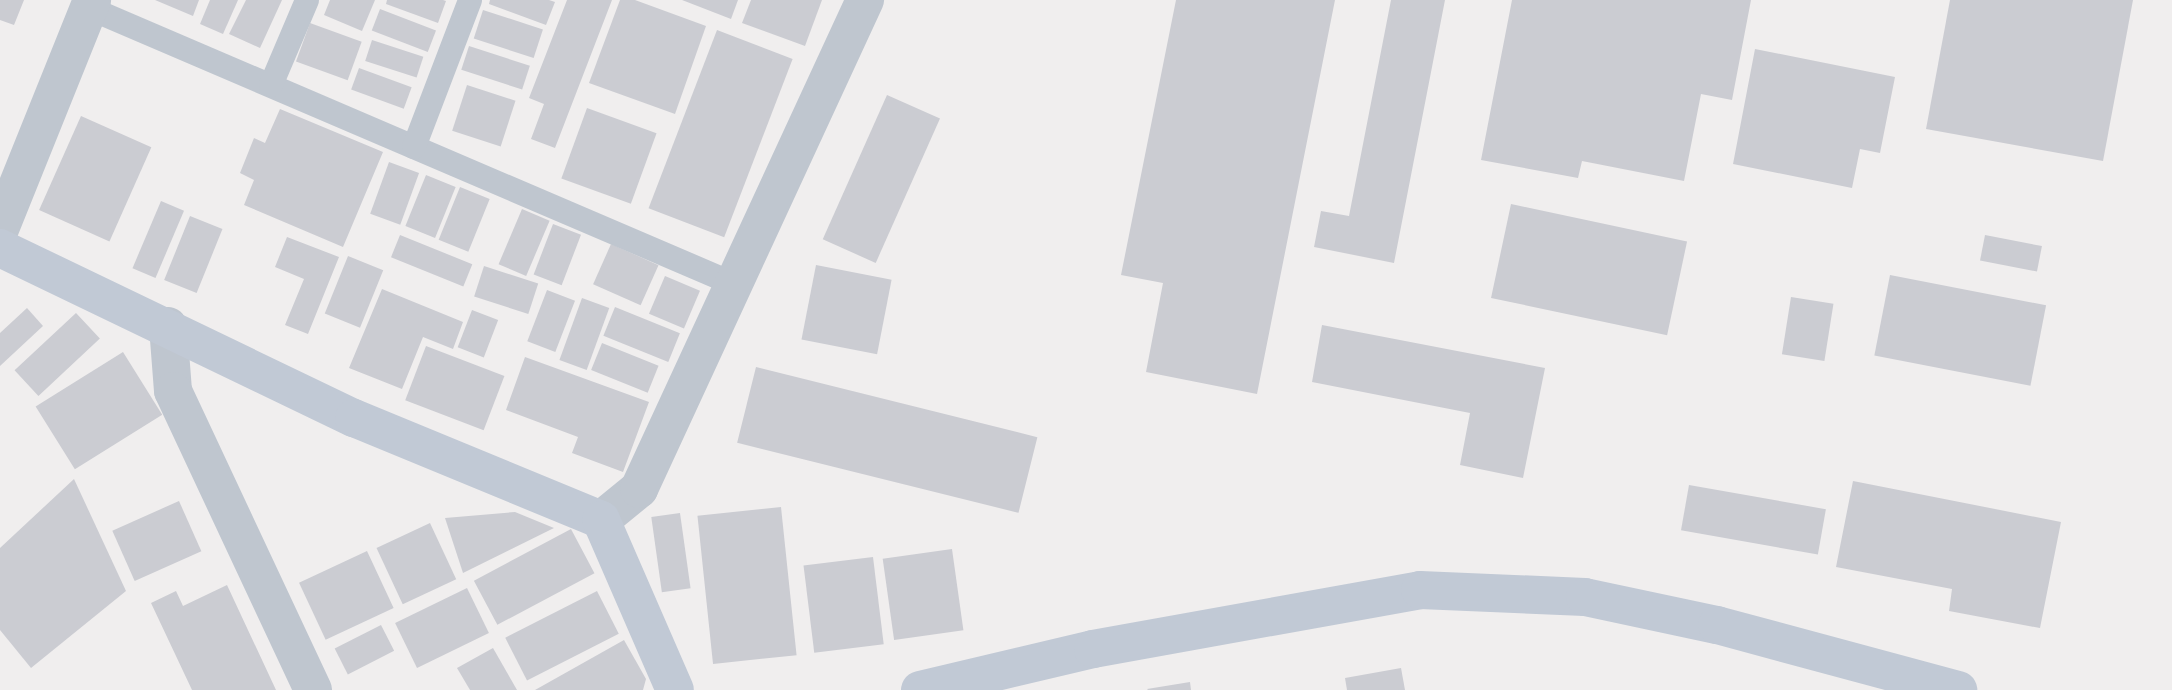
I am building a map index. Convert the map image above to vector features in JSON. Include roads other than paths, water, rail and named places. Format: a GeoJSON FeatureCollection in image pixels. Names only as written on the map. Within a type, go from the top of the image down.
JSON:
{"type":"FeatureCollection","features":[{"type":"Feature","properties":{"kind":"street"},"geometry":{"type":"LineString","coordinates":[[601,520],[639,489],[865,0]]}},
{"type":"Feature","properties":{"kind":"street"},"geometry":{"type":"LineString","coordinates":[[0,229],[90,4]]}},
{"type":"Feature","properties":{"kind":"street"},"geometry":{"type":"LineString","coordinates":[[0,248],[168,326],[354,418],[601,520],[675,690]]}},
{"type":"Feature","properties":{"kind":"street"},"geometry":{"type":"LineString","coordinates":[[168,326],[173,391],[313,690]]}},
{"type":"Feature","properties":{"kind":"street"},"geometry":{"type":"LineString","coordinates":[[920,690],[1093,649],[1420,590],[1585,597],[1717,625],[1958,690]]}},
{"type":"Feature","properties":{"kind":"lane"},"geometry":{"type":"LineString","coordinates":[[271,85],[307,0]]}},
{"type":"Feature","properties":{"kind":"lane"},"geometry":{"type":"LineString","coordinates":[[414,147],[470,0]]}},
{"type":"Feature","properties":{"kind":"lane"},"geometry":{"type":"LineString","coordinates":[[90,4],[271,85],[734,284]]}}]}
